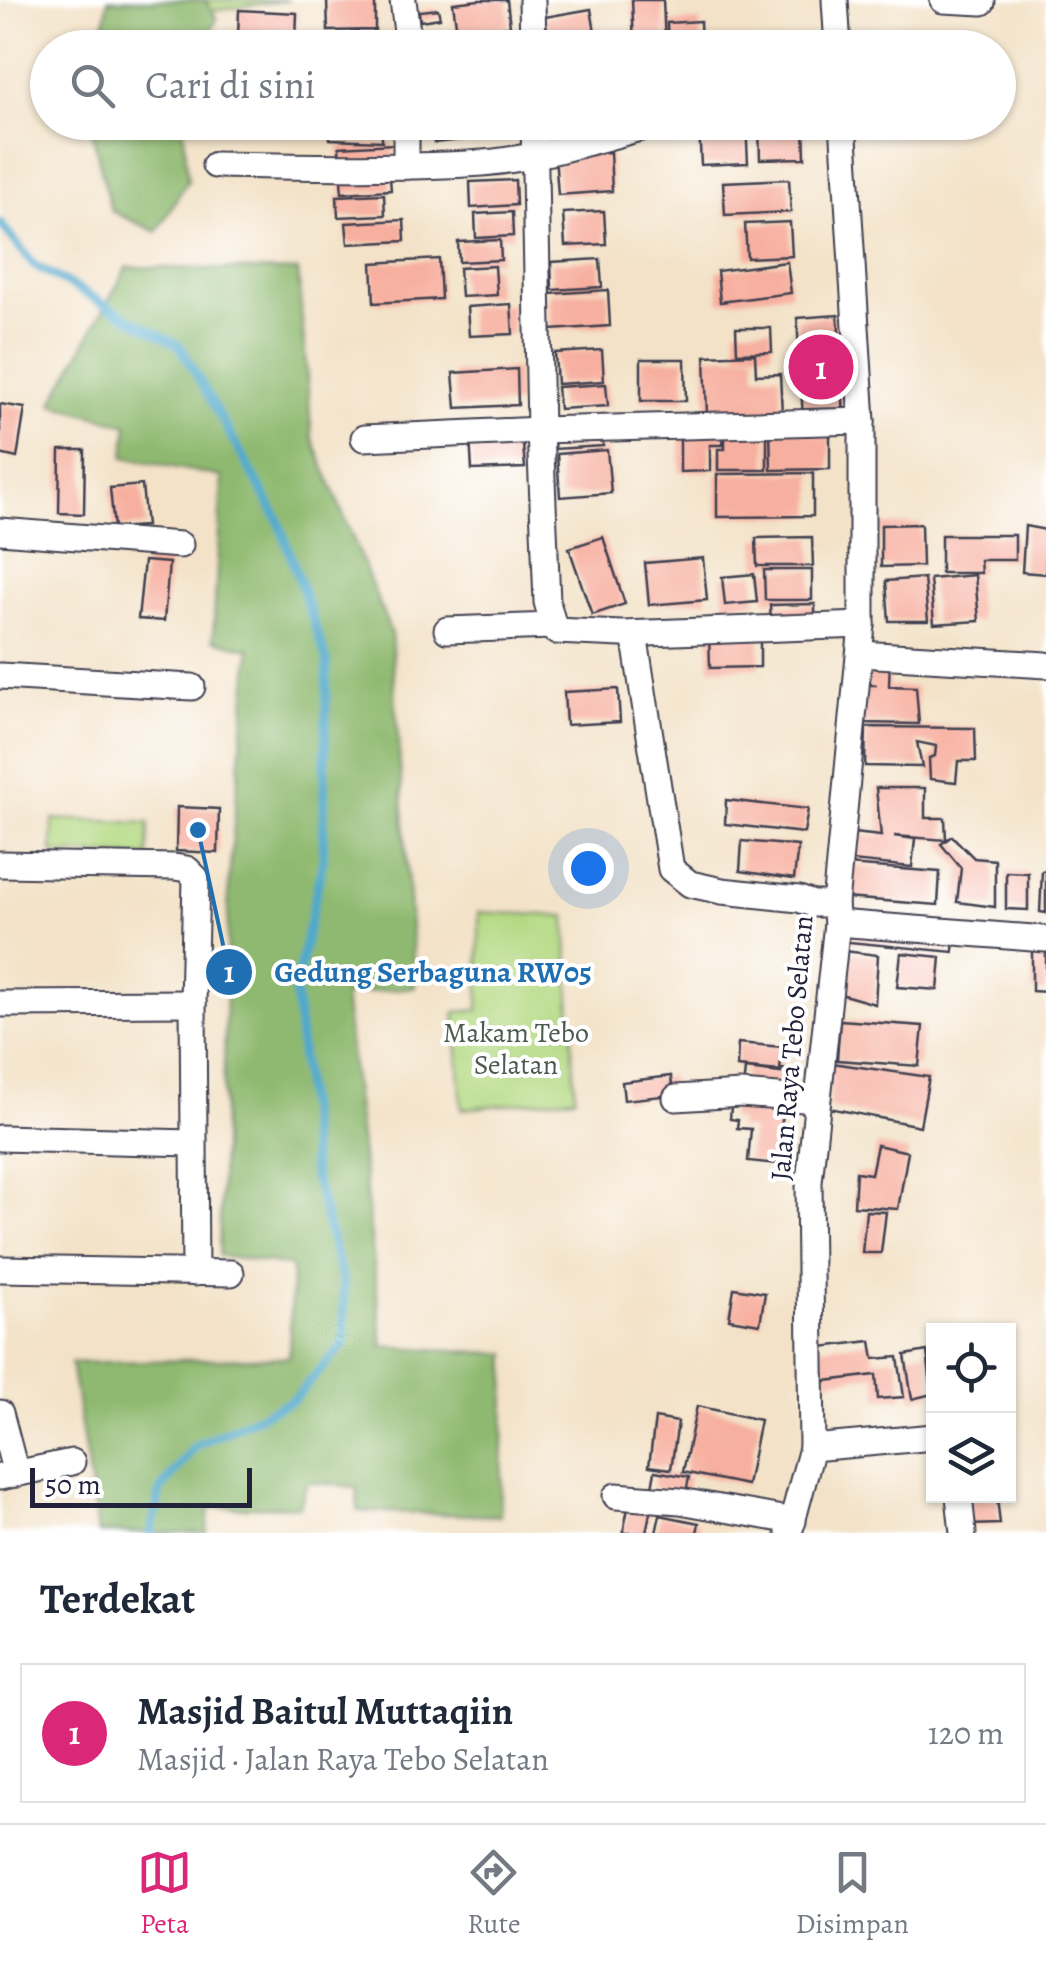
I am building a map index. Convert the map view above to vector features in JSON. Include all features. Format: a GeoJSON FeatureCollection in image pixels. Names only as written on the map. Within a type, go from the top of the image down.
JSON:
{"type":"FeatureCollection","features":[{"type":"Feature","properties":{"kind":"street"},"geometry":{"type":"LineString","coordinates":[[403,0],[407,30]]}},
{"type":"Feature","properties":{"kind":"street"},"geometry":{"type":"LineString","coordinates":[[532,0],[533,30]]}},
{"type":"Feature","properties":{"kind":"street"},"geometry":{"type":"LineString","coordinates":[[834,0],[836,30]]}},
{"type":"Feature","properties":{"kind":"street"},"geometry":{"type":"LineString","coordinates":[[943,0],[982,2]]}},
{"type":"Feature","properties":{"kind":"street"},"geometry":{"type":"LineString","coordinates":[[406,140],[406,166]]}},
{"type":"Feature","properties":{"kind":"street"},"geometry":{"type":"LineString","coordinates":[[534,140],[540,430],[547,602],[552,626],[559,633],[634,634],[862,625]]}},
{"type":"Feature","properties":{"kind":"street"},"geometry":{"type":"LineString","coordinates":[[215,165],[406,166],[484,162],[590,140]]}},
{"type":"Feature","properties":{"kind":"street","name":"Jalan Raya Tebo Selatan"},"geometry":{"type":"LineString","coordinates":[[791,1527],[812,1448],[809,1182],[862,625],[862,421],[844,140]]}},
{"type":"Feature","properties":{"kind":"street"},"geometry":{"type":"LineString","coordinates":[[364,438],[862,421]]}},
{"type":"Feature","properties":{"kind":"street"},"geometry":{"type":"LineString","coordinates":[[0,531],[180,545]]}},
{"type":"Feature","properties":{"kind":"street"},"geometry":{"type":"LineString","coordinates":[[448,630],[552,626]]}},
{"type":"Feature","properties":{"kind":"street"},"geometry":{"type":"LineString","coordinates":[[634,634],[672,869],[678,877],[690,884],[722,890],[799,899],[836,914],[1046,939]]}},
{"type":"Feature","properties":{"kind":"street"},"geometry":{"type":"LineString","coordinates":[[860,654],[1046,665]]}},
{"type":"Feature","properties":{"kind":"street"},"geometry":{"type":"LineString","coordinates":[[0,676],[192,687]]}},
{"type":"Feature","properties":{"kind":"street"},"geometry":{"type":"LineString","coordinates":[[0,864],[174,867],[193,872],[198,884],[193,1003],[195,1273]]}},
{"type":"Feature","properties":{"kind":"street"},"geometry":{"type":"LineString","coordinates":[[0,1004],[193,1003]]}},
{"type":"Feature","properties":{"kind":"street"},"geometry":{"type":"LineString","coordinates":[[676,1098],[741,1094],[816,1100]]}},
{"type":"Feature","properties":{"kind":"street"},"geometry":{"type":"LineString","coordinates":[[0,1138],[192,1143]]}},
{"type":"Feature","properties":{"kind":"street"},"geometry":{"type":"LineString","coordinates":[[0,1269],[231,1273]]}},
{"type":"Feature","properties":{"kind":"street"},"geometry":{"type":"LineString","coordinates":[[0,1413],[8,1476],[72,1462]]}},
{"type":"Feature","properties":{"kind":"street"},"geometry":{"type":"LineString","coordinates":[[812,1448],[926,1438]]}},
{"type":"Feature","properties":{"kind":"street"},"geometry":{"type":"LineString","coordinates":[[616,1496],[680,1502],[791,1527]]}},
{"type":"Feature","properties":{"kind":"street"},"geometry":{"type":"LineString","coordinates":[[960,1503],[963,1533]]}},
{"type":"Feature","properties":{"kind":"green space"},"geometry":{"type":"Polygon","coordinates":[[[108,0],[205,0],[217,19],[211,30],[104,30],[108,0]]]}},
{"type":"Feature","properties":{"kind":"green space"},"geometry":{"type":"Polygon","coordinates":[[[205,0],[289,0],[212,11],[205,0]]]}},
{"type":"Feature","properties":{"kind":"green space"},"geometry":{"type":"Polygon","coordinates":[[[94,140],[184,140],[188,180],[157,232],[111,211],[94,140]]]}},
{"type":"Feature","properties":{"kind":"green space"},"geometry":{"type":"Polygon","coordinates":[[[127,267],[298,271],[312,437],[391,633],[415,987],[344,995],[383,1346],[507,1354],[500,1516],[358,1511],[357,1487],[307,1482],[300,1506],[209,1508],[207,1533],[98,1533],[71,1363],[289,1357],[292,1266],[219,1256],[229,879],[250,649],[213,640],[222,477],[124,457],[128,425],[52,404],[127,267]]]}},
{"type":"Feature","properties":{"kind":"green space"},"geometry":{"type":"Polygon","coordinates":[[[53,819],[149,823],[148,857],[52,853],[53,819]]]}},
{"type":"Feature","properties":{"kind":"green space","name":"Makam Tebo Selatan"},"geometry":{"type":"Polygon","coordinates":[[[479,912],[566,916],[575,1097],[462,1109],[455,1012],[479,1010],[479,912]]]}},
{"type":"Feature","properties":{"kind":"building"},"geometry":{"type":"Polygon","coordinates":[[[375,0],[375,30],[328,30],[327,1],[375,0]]]}},
{"type":"Feature","properties":{"kind":"building"},"geometry":{"type":"Polygon","coordinates":[[[507,0],[510,26],[457,30],[453,3],[507,0]]]}},
{"type":"Feature","properties":{"kind":"building"},"geometry":{"type":"Polygon","coordinates":[[[632,0],[663,0],[664,30],[633,30],[632,0]]]}},
{"type":"Feature","properties":{"kind":"building"},"geometry":{"type":"Polygon","coordinates":[[[438,9],[440,18],[420,21],[419,11],[438,9]]]}},
{"type":"Feature","properties":{"kind":"building"},"geometry":{"type":"Polygon","coordinates":[[[591,9],[595,30],[547,30],[545,17],[591,9]]]}},
{"type":"Feature","properties":{"kind":"building"},"geometry":{"type":"Polygon","coordinates":[[[239,10],[297,13],[296,30],[238,30],[239,10]]]}},
{"type":"Feature","properties":{"kind":"building"},"geometry":{"type":"Polygon","coordinates":[[[700,21],[700,30],[667,30],[667,23],[700,21]]]}},
{"type":"Feature","properties":{"kind":"building"},"geometry":{"type":"Polygon","coordinates":[[[700,140],[747,140],[748,163],[701,165],[700,140]]]}},
{"type":"Feature","properties":{"kind":"building"},"geometry":{"type":"Polygon","coordinates":[[[759,140],[804,140],[805,158],[760,159],[759,140]]]}},
{"type":"Feature","properties":{"kind":"building"},"geometry":{"type":"Polygon","coordinates":[[[394,144],[395,162],[340,165],[339,147],[394,144]]]}},
{"type":"Feature","properties":{"kind":"building"},"geometry":{"type":"Polygon","coordinates":[[[610,152],[612,191],[558,195],[555,155],[610,152]]]}},
{"type":"Feature","properties":{"kind":"building"},"geometry":{"type":"Polygon","coordinates":[[[389,167],[391,190],[342,193],[340,170],[389,167]]]}},
{"type":"Feature","properties":{"kind":"building"},"geometry":{"type":"Polygon","coordinates":[[[789,179],[791,212],[725,215],[723,182],[789,179]]]}},
{"type":"Feature","properties":{"kind":"building"},"geometry":{"type":"Polygon","coordinates":[[[515,180],[516,205],[471,208],[470,182],[515,180]]]}},
{"type":"Feature","properties":{"kind":"building"},"geometry":{"type":"Polygon","coordinates":[[[384,194],[385,215],[338,217],[337,196],[384,194]]]}},
{"type":"Feature","properties":{"kind":"building"},"geometry":{"type":"Polygon","coordinates":[[[604,211],[606,244],[565,246],[563,213],[604,211]]]}},
{"type":"Feature","properties":{"kind":"building"},"geometry":{"type":"Polygon","coordinates":[[[512,212],[513,236],[476,238],[475,214],[512,212]]]}},
{"type":"Feature","properties":{"kind":"building"},"geometry":{"type":"Polygon","coordinates":[[[404,220],[405,241],[348,244],[346,223],[404,220]]]}},
{"type":"Feature","properties":{"kind":"building"},"geometry":{"type":"Polygon","coordinates":[[[790,222],[792,256],[747,258],[745,224],[790,222]]]}},
{"type":"Feature","properties":{"kind":"building"},"geometry":{"type":"Polygon","coordinates":[[[500,240],[501,260],[459,262],[458,242],[500,240]]]}},
{"type":"Feature","properties":{"kind":"building"},"geometry":{"type":"Polygon","coordinates":[[[439,259],[441,299],[374,303],[372,263],[439,259]]]}},
{"type":"Feature","properties":{"kind":"building"},"geometry":{"type":"Polygon","coordinates":[[[600,259],[602,287],[552,290],[551,262],[600,259]]]}},
{"type":"Feature","properties":{"kind":"building"},"geometry":{"type":"Polygon","coordinates":[[[787,262],[791,293],[720,302],[717,271],[787,262]]]}},
{"type":"Feature","properties":{"kind":"building"},"geometry":{"type":"Polygon","coordinates":[[[495,266],[497,295],[461,297],[459,268],[495,266]]]}},
{"type":"Feature","properties":{"kind":"building"},"geometry":{"type":"Polygon","coordinates":[[[608,290],[610,326],[551,330],[549,294],[608,290]]]}},
{"type":"Feature","properties":{"kind":"building"},"geometry":{"type":"Polygon","coordinates":[[[511,304],[513,334],[469,336],[467,307],[511,304]]]}},
{"type":"Feature","properties":{"kind":"building"},"geometry":{"type":"Polygon","coordinates":[[[838,315],[844,417],[803,419],[797,318],[838,315]]]}},
{"type":"Feature","properties":{"kind":"building"},"geometry":{"type":"Polygon","coordinates":[[[736,328],[771,328],[772,352],[737,353],[736,328]]]}},
{"type":"Feature","properties":{"kind":"building"},"geometry":{"type":"Polygon","coordinates":[[[602,350],[604,381],[557,384],[555,353],[602,350]]]}},
{"type":"Feature","properties":{"kind":"building"},"geometry":{"type":"Polygon","coordinates":[[[755,354],[756,375],[780,374],[782,414],[707,416],[705,356],[755,354]]]}},
{"type":"Feature","properties":{"kind":"building"},"geometry":{"type":"Polygon","coordinates":[[[641,359],[685,359],[686,401],[641,401],[641,359]]]}},
{"type":"Feature","properties":{"kind":"building"},"geometry":{"type":"Polygon","coordinates":[[[517,369],[518,405],[456,408],[453,373],[517,369]]]}},
{"type":"Feature","properties":{"kind":"building"},"geometry":{"type":"Polygon","coordinates":[[[606,384],[608,406],[559,409],[557,387],[606,384]]]}},
{"type":"Feature","properties":{"kind":"building"},"geometry":{"type":"Polygon","coordinates":[[[0,404],[25,408],[17,458],[0,454],[0,404]]]}},
{"type":"Feature","properties":{"kind":"building"},"geometry":{"type":"Polygon","coordinates":[[[830,428],[830,469],[771,470],[770,429],[830,428]]]}},
{"type":"Feature","properties":{"kind":"building"},"geometry":{"type":"Polygon","coordinates":[[[680,429],[722,429],[723,445],[710,445],[710,471],[680,472],[680,429]]]}},
{"type":"Feature","properties":{"kind":"building"},"geometry":{"type":"Polygon","coordinates":[[[725,429],[767,429],[767,470],[718,470],[718,449],[725,449],[725,429]]]}},
{"type":"Feature","properties":{"kind":"building"},"geometry":{"type":"Polygon","coordinates":[[[602,432],[603,446],[554,449],[555,436],[602,432]]]}},
{"type":"Feature","properties":{"kind":"building"},"geometry":{"type":"Polygon","coordinates":[[[522,433],[525,468],[472,470],[470,437],[522,433]]]}},
{"type":"Feature","properties":{"kind":"building"},"geometry":{"type":"Polygon","coordinates":[[[60,450],[85,450],[84,514],[59,513],[60,450]]]}},
{"type":"Feature","properties":{"kind":"building"},"geometry":{"type":"Polygon","coordinates":[[[607,450],[611,493],[560,497],[557,454],[607,450]]]}},
{"type":"Feature","properties":{"kind":"building"},"geometry":{"type":"Polygon","coordinates":[[[813,473],[813,516],[717,517],[717,474],[813,473]]]}},
{"type":"Feature","properties":{"kind":"building"},"geometry":{"type":"Polygon","coordinates":[[[142,485],[146,526],[114,528],[110,488],[142,485]]]}},
{"type":"Feature","properties":{"kind":"building"},"geometry":{"type":"Polygon","coordinates":[[[921,524],[922,566],[881,567],[881,525],[921,524]]]}},
{"type":"Feature","properties":{"kind":"building"},"geometry":{"type":"Polygon","coordinates":[[[1025,526],[1046,530],[1046,574],[1022,572],[1025,526]]]}},
{"type":"Feature","properties":{"kind":"building"},"geometry":{"type":"Polygon","coordinates":[[[941,535],[1015,535],[1015,560],[980,560],[981,573],[941,573],[941,535]]]}},
{"type":"Feature","properties":{"kind":"building"},"geometry":{"type":"Polygon","coordinates":[[[603,537],[625,604],[592,615],[569,548],[603,537]]]}},
{"type":"Feature","properties":{"kind":"building"},"geometry":{"type":"Polygon","coordinates":[[[812,537],[813,566],[757,566],[756,538],[812,537]]]}},
{"type":"Feature","properties":{"kind":"building"},"geometry":{"type":"Polygon","coordinates":[[[703,558],[707,600],[649,605],[645,563],[703,558]]]}},
{"type":"Feature","properties":{"kind":"building"},"geometry":{"type":"Polygon","coordinates":[[[144,561],[169,563],[164,621],[138,619],[144,561]]]}},
{"type":"Feature","properties":{"kind":"building"},"geometry":{"type":"Polygon","coordinates":[[[764,570],[812,570],[812,600],[765,600],[764,570]]]}},
{"type":"Feature","properties":{"kind":"building"},"geometry":{"type":"Polygon","coordinates":[[[754,574],[757,602],[725,605],[722,577],[754,574]]]}},
{"type":"Feature","properties":{"kind":"building"},"geometry":{"type":"Polygon","coordinates":[[[975,575],[979,621],[934,624],[930,579],[975,575]]]}},
{"type":"Feature","properties":{"kind":"building"},"geometry":{"type":"Polygon","coordinates":[[[924,578],[928,621],[889,621],[886,581],[924,578]]]}},
{"type":"Feature","properties":{"kind":"building"},"geometry":{"type":"Polygon","coordinates":[[[815,604],[815,621],[771,623],[770,605],[815,604]]]}},
{"type":"Feature","properties":{"kind":"building"},"geometry":{"type":"Polygon","coordinates":[[[760,632],[760,667],[710,668],[709,633],[760,632]]]}},
{"type":"Feature","properties":{"kind":"building"},"geometry":{"type":"Polygon","coordinates":[[[863,656],[890,657],[889,686],[916,687],[919,724],[862,723],[865,685],[877,685],[861,683],[863,656]]]}},
{"type":"Feature","properties":{"kind":"building"},"geometry":{"type":"Polygon","coordinates":[[[618,689],[620,722],[566,725],[564,692],[618,689]]]}},
{"type":"Feature","properties":{"kind":"building"},"geometry":{"type":"Polygon","coordinates":[[[866,727],[975,728],[976,761],[958,761],[956,782],[930,779],[929,758],[935,756],[936,746],[917,742],[922,767],[865,766],[866,727]]]}},
{"type":"Feature","properties":{"kind":"building"},"geometry":{"type":"Polygon","coordinates":[[[876,788],[925,788],[925,818],[945,818],[946,840],[894,836],[915,839],[912,867],[851,861],[853,833],[881,836],[876,788]]]}},
{"type":"Feature","properties":{"kind":"building"},"geometry":{"type":"Polygon","coordinates":[[[726,800],[808,809],[804,833],[725,824],[726,800]]]}},
{"type":"Feature","properties":{"kind":"building"},"geometry":{"type":"Polygon","coordinates":[[[177,807],[219,809],[218,853],[176,851],[177,807]]]}},
{"type":"Feature","properties":{"kind":"building"},"geometry":{"type":"Polygon","coordinates":[[[952,836],[974,858],[995,860],[995,907],[957,902],[961,868],[941,844],[952,836]]]}},
{"type":"Feature","properties":{"kind":"building"},"geometry":{"type":"Polygon","coordinates":[[[742,841],[798,846],[794,879],[740,871],[742,841]]]}},
{"type":"Feature","properties":{"kind":"building"},"geometry":{"type":"Polygon","coordinates":[[[848,865],[940,872],[938,905],[845,898],[848,865]]]}},
{"type":"Feature","properties":{"kind":"building"},"geometry":{"type":"Polygon","coordinates":[[[1042,871],[1046,871],[1046,913],[1040,912],[1042,871]]]}},
{"type":"Feature","properties":{"kind":"building"},"geometry":{"type":"Polygon","coordinates":[[[1006,872],[1028,873],[1028,910],[1006,909],[1006,872]]]}},
{"type":"Feature","properties":{"kind":"building"},"geometry":{"type":"Polygon","coordinates":[[[840,926],[954,935],[953,952],[838,941],[840,926]]]}},
{"type":"Feature","properties":{"kind":"building"},"geometry":{"type":"Polygon","coordinates":[[[1032,944],[1046,944],[1046,992],[1032,991],[1032,944]]]}},
{"type":"Feature","properties":{"kind":"building"},"geometry":{"type":"Polygon","coordinates":[[[836,950],[878,955],[875,1004],[830,991],[836,950]]]}},
{"type":"Feature","properties":{"kind":"building"},"geometry":{"type":"Polygon","coordinates":[[[901,953],[941,957],[938,990],[897,987],[901,953]]]}},
{"type":"Feature","properties":{"kind":"building"},"geometry":{"type":"Polygon","coordinates":[[[840,1020],[923,1026],[919,1066],[837,1060],[840,1020]]]}},
{"type":"Feature","properties":{"kind":"building"},"geometry":{"type":"Polygon","coordinates":[[[738,1043],[782,1047],[780,1071],[737,1067],[738,1043]]]}},
{"type":"Feature","properties":{"kind":"building"},"geometry":{"type":"Polygon","coordinates":[[[832,1063],[929,1077],[920,1126],[829,1108],[832,1063]]]}},
{"type":"Feature","properties":{"kind":"building"},"geometry":{"type":"Polygon","coordinates":[[[745,1069],[781,1073],[781,1069],[788,1070],[785,1094],[743,1089],[745,1069]]]}},
{"type":"Feature","properties":{"kind":"building"},"geometry":{"type":"Polygon","coordinates":[[[671,1076],[673,1095],[624,1100],[622,1082],[671,1076]]]}},
{"type":"Feature","properties":{"kind":"building"},"geometry":{"type":"Polygon","coordinates":[[[732,1097],[784,1103],[777,1164],[748,1161],[751,1129],[737,1128],[738,1120],[730,1119],[732,1097]]]}},
{"type":"Feature","properties":{"kind":"building"},"geometry":{"type":"Polygon","coordinates":[[[877,1145],[908,1152],[898,1209],[854,1206],[856,1172],[871,1174],[877,1145]]]}},
{"type":"Feature","properties":{"kind":"building"},"geometry":{"type":"Polygon","coordinates":[[[866,1211],[886,1212],[881,1253],[862,1253],[866,1211]]]}},
{"type":"Feature","properties":{"kind":"building"},"geometry":{"type":"Polygon","coordinates":[[[734,1288],[765,1293],[760,1324],[729,1319],[734,1288]]]}},
{"type":"Feature","properties":{"kind":"building"},"geometry":{"type":"Polygon","coordinates":[[[871,1341],[874,1359],[898,1357],[904,1397],[878,1399],[876,1375],[825,1381],[821,1347],[871,1341]]]}},
{"type":"Feature","properties":{"kind":"building"},"geometry":{"type":"Polygon","coordinates":[[[926,1351],[926,1396],[912,1399],[905,1355],[926,1351]]]}},
{"type":"Feature","properties":{"kind":"building"},"geometry":{"type":"Polygon","coordinates":[[[697,1406],[760,1420],[747,1485],[683,1472],[697,1406]]]}},
{"type":"Feature","properties":{"kind":"building"},"geometry":{"type":"Polygon","coordinates":[[[655,1418],[678,1422],[671,1469],[649,1466],[655,1418]]]}},
{"type":"Feature","properties":{"kind":"building"},"geometry":{"type":"Polygon","coordinates":[[[655,1471],[689,1477],[686,1493],[652,1487],[655,1471]]]}},
{"type":"Feature","properties":{"kind":"building"},"geometry":{"type":"Polygon","coordinates":[[[629,1503],[651,1508],[646,1533],[623,1533],[629,1503]]]}},
{"type":"Feature","properties":{"kind":"building"},"geometry":{"type":"Polygon","coordinates":[[[966,1503],[998,1503],[1000,1524],[968,1525],[966,1503]]]}},
{"type":"Feature","properties":{"kind":"building"},"geometry":{"type":"Polygon","coordinates":[[[660,1515],[699,1523],[697,1533],[656,1533],[660,1515]]]}},
{"type":"Feature","properties":{"kind":"waterway"},"geometry":{"type":"LineString","coordinates":[[0,223],[34,265],[180,346],[278,519],[327,661],[323,860],[295,989],[313,1172],[343,1283],[345,1343],[293,1400],[195,1446],[160,1491],[151,1533]]}},
{"type":"Feature","properties":{"kind":"place","name":"Masjid Baitul Muttaqiin"},"geometry":{"type":"Point","coordinates":[821,367]}},
{"type":"Feature","properties":{"kind":"place","name":"Gedung Serbaguna RW05"},"geometry":{"type":"Point","coordinates":[198,830]}}]}
